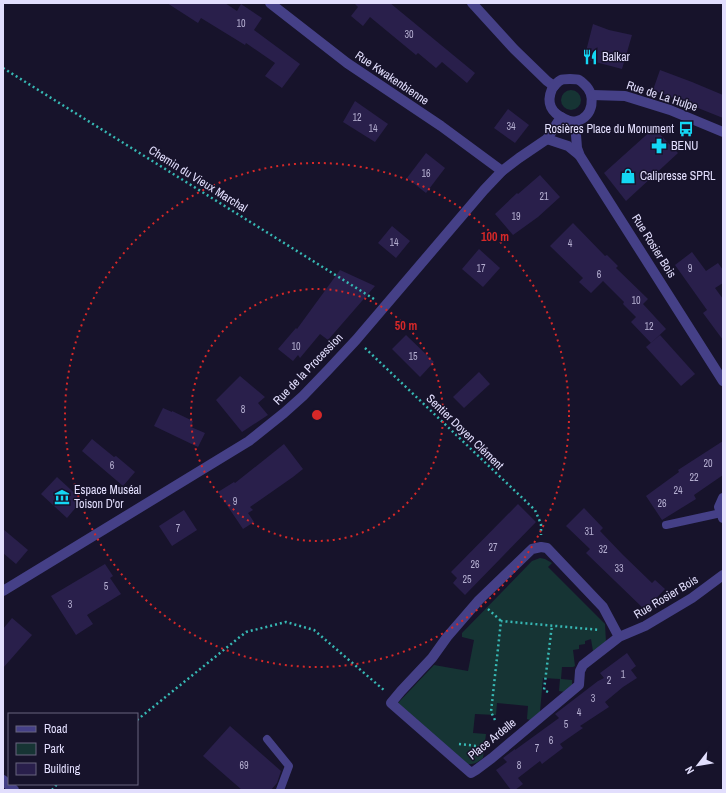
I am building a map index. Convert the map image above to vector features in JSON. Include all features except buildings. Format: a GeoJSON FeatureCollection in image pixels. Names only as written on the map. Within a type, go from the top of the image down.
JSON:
{"type":"FeatureCollection","features":[{"type":"Feature","properties":{"kind":"street","name":"Rue Kwakenbienne"},"geometry":{"type":"LineString","coordinates":[[270,3],[347,64],[441,126],[502,171]]}},
{"type":"Feature","properties":{"kind":"street"},"geometry":{"type":"LineString","coordinates":[[472,3],[514,49],[554,86]]}},
{"type":"Feature","properties":{"kind":"street"},"geometry":{"type":"LineString","coordinates":[[561,80],[579,80],[587,86],[592,95],[592,103],[589,112],[583,118],[575,122],[567,120],[555,113],[549,102],[554,86],[561,80]]}},
{"type":"Feature","properties":{"kind":"street","name":"Rue de La Hulpe"},"geometry":{"type":"LineString","coordinates":[[592,95],[625,96],[670,110],[723,132]]}},
{"type":"Feature","properties":{"kind":"street","name":"Rue de la Procession"},"geometry":{"type":"LineString","coordinates":[[3,591],[249,442],[284,413],[303,396],[356,340],[384,305],[484,190],[502,171],[548,139],[561,117]]}},
{"type":"Feature","properties":{"kind":"street","name":"Rue Rosier Bois"},"geometry":{"type":"LineString","coordinates":[[575,122],[576,148],[580,156],[723,381]]}},
{"type":"Feature","properties":{"kind":"street"},"geometry":{"type":"LineString","coordinates":[[548,139],[568,146],[580,156]]}},
{"type":"Feature","properties":{"kind":"street"},"geometry":{"type":"LineString","coordinates":[[722,515],[719,507],[723,498]]}},
{"type":"Feature","properties":{"kind":"street"},"geometry":{"type":"LineString","coordinates":[[394,699],[432,658],[447,637],[479,600],[532,549],[541,547],[547,548],[603,608],[617,633]]}},
{"type":"Feature","properties":{"kind":"street","name":"Rue Rosier Bois"},"geometry":{"type":"LineString","coordinates":[[617,633],[645,626],[692,598],[723,575]]}},
{"type":"Feature","properties":{"kind":"street","name":"Place Ardelle"},"geometry":{"type":"LineString","coordinates":[[394,699],[391,703],[471,773],[579,686],[580,671],[583,665],[617,633]]}},
{"type":"Feature","properties":{"kind":"lane"},"geometry":{"type":"LineString","coordinates":[[666,525],[722,515]]}},
{"type":"Feature","properties":{"kind":"lane"},"geometry":{"type":"LineString","coordinates":[[267,739],[289,766],[280,790]]}},
{"type":"Feature","properties":{"kind":"path","name":"Chemin du Vieux Marchal"},"geometry":{"type":"LineString","coordinates":[[3,68],[384,305]]}},
{"type":"Feature","properties":{"kind":"path","name":"Sentier Doyen Clément"},"geometry":{"type":"LineString","coordinates":[[356,340],[535,510],[541,524],[541,547]]}},
{"type":"Feature","properties":{"kind":"path"},"geometry":{"type":"LineString","coordinates":[[495,720],[491,712],[501,621],[602,630],[617,633]]}},
{"type":"Feature","properties":{"kind":"path"},"geometry":{"type":"LineString","coordinates":[[138,719],[246,632],[286,622],[314,630],[394,699]]}},
{"type":"Feature","properties":{"kind":"path"},"geometry":{"type":"LineString","coordinates":[[548,692],[544,690],[552,625]]}},
{"type":"Feature","properties":{"kind":"path"},"geometry":{"type":"LineString","coordinates":[[436,742],[492,747]]}},
{"type":"Feature","properties":{"kind":"green space"},"geometry":{"type":"Polygon","coordinates":[[[567,90],[575,90],[581,96],[581,104],[575,110],[567,110],[561,104],[561,96],[567,90]]]}},
{"type":"Feature","properties":{"kind":"green space"},"geometry":{"type":"Polygon","coordinates":[[[540,558],[552,563],[548,567],[605,624],[606,642],[593,651],[591,639],[585,641],[585,644],[579,645],[579,649],[573,650],[575,666],[562,667],[561,679],[572,680],[572,687],[565,692],[559,691],[560,679],[543,678],[540,712],[530,720],[527,719],[528,706],[497,703],[496,715],[475,714],[473,733],[486,734],[483,758],[476,763],[467,764],[398,703],[434,665],[468,671],[474,640],[462,637],[462,633],[532,561],[540,558]]]}},
{"type":"Feature","properties":{"kind":"place","name":"Balkar"},"geometry":{"type":"Point","coordinates":[590,57]}},
{"type":"Feature","properties":{"kind":"place","name":"Rosières Place du Monument"},"geometry":{"type":"Point","coordinates":[686,129]}},
{"type":"Feature","properties":{"kind":"place","name":"BENU"},"geometry":{"type":"Point","coordinates":[659,146]}},
{"type":"Feature","properties":{"kind":"place","name":"Calipresse SPRL"},"geometry":{"type":"Point","coordinates":[628,176]}},
{"type":"Feature","properties":{"kind":"place","name":"Espace Muséal Toison D'or"},"geometry":{"type":"Point","coordinates":[62,497]}}]}
